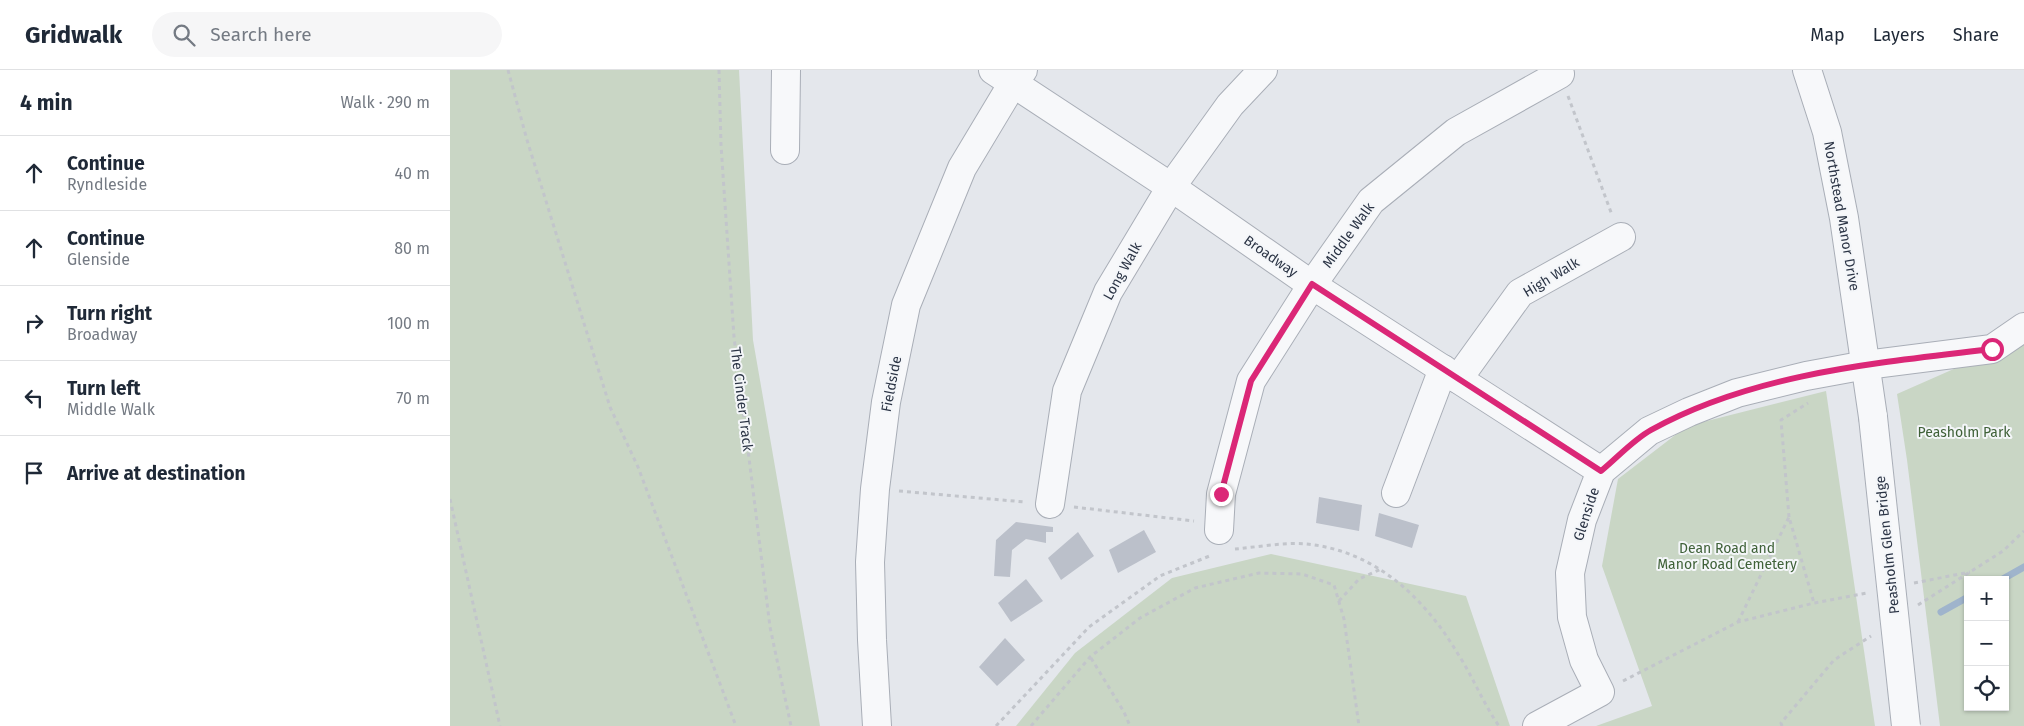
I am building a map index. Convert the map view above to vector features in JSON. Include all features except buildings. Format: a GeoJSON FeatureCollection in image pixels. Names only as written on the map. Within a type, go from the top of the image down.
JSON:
{"type":"FeatureCollection","features":[{"type":"Feature","properties":{"kind":"street"},"geometry":{"type":"LineString","coordinates":[[785,150],[786,70]]}},
{"type":"Feature","properties":{"kind":"street","name":"Long Walk"},"geometry":{"type":"LineString","coordinates":[[1050,504],[1067,391],[1108,292],[1171,187],[1230,105],[1263,70]]}},
{"type":"Feature","properties":{"kind":"street","name":"Northstead Manor Drive"},"geometry":{"type":"LineString","coordinates":[[1807,70],[1826,132],[1840,198],[1866,365]]}},
{"type":"Feature","properties":{"kind":"street","name":"Broadway"},"geometry":{"type":"LineString","coordinates":[[1010,74],[1312,284],[1601,471]]}},
{"type":"Feature","properties":{"kind":"street","name":"Fieldside"},"geometry":{"type":"LineString","coordinates":[[877,726],[872,640],[870,553],[875,490],[886,402],[906,305],[962,168],[1010,74]]}},
{"type":"Feature","properties":{"kind":"street","name":"Middle Walk"},"geometry":{"type":"LineString","coordinates":[[1222,545],[1221,494],[1251,381],[1312,284],[1371,201],[1456,132],[1560,74]]}},
{"type":"Feature","properties":{"kind":"street","name":"High Walk"},"geometry":{"type":"LineString","coordinates":[[1396,492],[1450,374],[1520,294],[1621,237]]}},
{"type":"Feature","properties":{"kind":"street","name":"Glenside"},"geometry":{"type":"LineString","coordinates":[[1600,692],[1584,660],[1572,617],[1570,573],[1582,520],[1601,471],[1649,431],[1737,393],[1806,376],[1866,365],[1992,349],[2024,326]]}},
{"type":"Feature","properties":{"kind":"street","name":"Peasholm Glen Bridge"},"geometry":{"type":"LineString","coordinates":[[1866,365],[1906,726]]}},
{"type":"Feature","properties":{"kind":"street"},"geometry":{"type":"LineString","coordinates":[[1537,726],[1600,692]]}},
{"type":"Feature","properties":{"kind":"path"},"geometry":{"type":"LineString","coordinates":[[508,70],[527,140],[610,407],[638,467],[736,726]]}},
{"type":"Feature","properties":{"kind":"path","name":"The Cinder Track"},"geometry":{"type":"LineString","coordinates":[[719,70],[734,337],[770,627],[790,726]]}},
{"type":"Feature","properties":{"kind":"path"},"geometry":{"type":"LineString","coordinates":[[1560,74],[1621,237]]}},
{"type":"Feature","properties":{"kind":"path"},"geometry":{"type":"LineString","coordinates":[[1806,376],[1810,401],[1781,420],[1789,517],[1814,603]]}},
{"type":"Feature","properties":{"kind":"path"},"geometry":{"type":"LineString","coordinates":[[450,499],[500,726]]}},
{"type":"Feature","properties":{"kind":"path"},"geometry":{"type":"LineString","coordinates":[[1738,622],[1789,517]]}},
{"type":"Feature","properties":{"kind":"path"},"geometry":{"type":"LineString","coordinates":[[996,726],[1089,627],[1160,576],[1222,545],[1306,544],[1347,552],[1381,569],[1424,606],[1458,653],[1499,726]]}},
{"type":"Feature","properties":{"kind":"path"},"geometry":{"type":"LineString","coordinates":[[1339,601],[1359,578],[1381,569]]}},
{"type":"Feature","properties":{"kind":"path"},"geometry":{"type":"LineString","coordinates":[[1031,726],[1090,657],[1140,618],[1195,588],[1259,573],[1302,574],[1334,585],[1344,619],[1359,726]]}},
{"type":"Feature","properties":{"kind":"path"},"geometry":{"type":"LineString","coordinates":[[1600,692],[1738,622],[1800,607]]}},
{"type":"Feature","properties":{"kind":"path"},"geometry":{"type":"LineString","coordinates":[[1090,657],[1124,712],[1130,726]]}},
{"type":"Feature","properties":{"kind":"green space"},"geometry":{"type":"Polygon","coordinates":[[[450,70],[739,70],[753,340],[820,726],[450,726],[450,70]]]}},
{"type":"Feature","properties":{"kind":"green space","name":"Peasholm Park"},"geometry":{"type":"Polygon","coordinates":[[[2024,338],[2024,726],[1940,726],[1897,394],[2024,338]]]}},
{"type":"Feature","properties":{"kind":"green space","name":"Dean Road and Manor Road Cemetery"},"geometry":{"type":"Polygon","coordinates":[[[1826,391],[1875,726],[1596,726],[1652,706],[1602,566],[1618,479],[1687,426],[1826,391]]]}},
{"type":"Feature","properties":{"kind":"green space"},"geometry":{"type":"Polygon","coordinates":[[[1271,554],[1466,596],[1510,726],[1016,726],[1075,653],[1172,578],[1271,554]]]}},
{"type":"Feature","properties":{"kind":"waterway"},"geometry":{"type":"LineString","coordinates":[[2008,576],[2024,567]]}},
{"type":"Feature","properties":{"kind":"waterway"},"geometry":{"type":"LineString","coordinates":[[1941,612],[1964,599]]}},
{"type":"Feature","properties":{"kind":"route"},"geometry":{"type":"LineString","coordinates":[[1221,494],[1251,381],[1312,284],[1601,471],[1649,431],[1689,412],[1737,393],[1806,376],[1866,365],[1992,349]]}}]}
